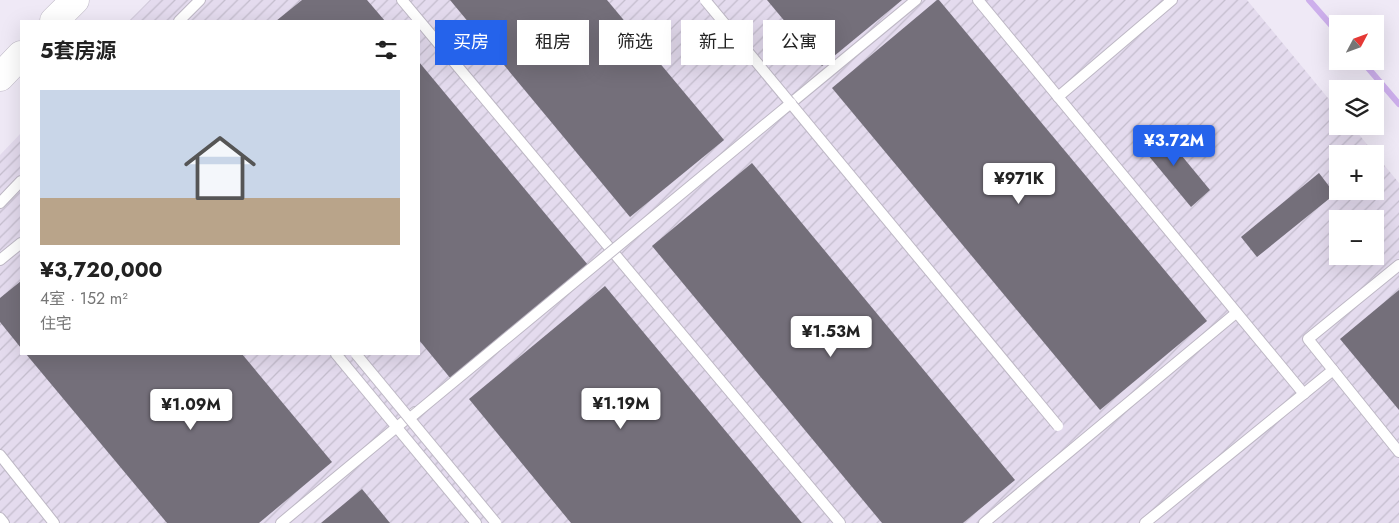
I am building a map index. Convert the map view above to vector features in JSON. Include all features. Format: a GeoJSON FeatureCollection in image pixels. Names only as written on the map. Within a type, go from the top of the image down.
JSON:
{"type":"FeatureCollection","features":[{"type":"Feature","properties":{"kind":"street"},"geometry":{"type":"LineString","coordinates":[[55,20],[75,0]]}},
{"type":"Feature","properties":{"kind":"street"},"geometry":{"type":"LineString","coordinates":[[0,77],[20,56]]}},
{"type":"Feature","properties":{"kind":"lane"},"geometry":{"type":"LineString","coordinates":[[180,20],[200,0]]}},
{"type":"Feature","properties":{"kind":"lane"},"geometry":{"type":"LineString","coordinates":[[402,0],[419,20]]}},
{"type":"Feature","properties":{"kind":"lane"},"geometry":{"type":"LineString","coordinates":[[705,0],[1058,426]]}},
{"type":"Feature","properties":{"kind":"lane"},"geometry":{"type":"LineString","coordinates":[[410,418],[916,0]]}},
{"type":"Feature","properties":{"kind":"lane"},"geometry":{"type":"LineString","coordinates":[[978,0],[1304,394]]}},
{"type":"Feature","properties":{"kind":"lane"},"geometry":{"type":"LineString","coordinates":[[1058,97],[1172,0]]}},
{"type":"Feature","properties":{"kind":"lane"},"geometry":{"type":"LineString","coordinates":[[420,22],[840,523]]}},
{"type":"Feature","properties":{"kind":"lane"},"geometry":{"type":"LineString","coordinates":[[281,523],[791,103]]}},
{"type":"Feature","properties":{"kind":"lane"},"geometry":{"type":"LineString","coordinates":[[0,203],[20,182]]}},
{"type":"Feature","properties":{"kind":"lane"},"geometry":{"type":"LineString","coordinates":[[0,260],[20,243]]}},
{"type":"Feature","properties":{"kind":"lane"},"geometry":{"type":"LineString","coordinates":[[1399,265],[1308,339],[1399,452]]}},
{"type":"Feature","properties":{"kind":"lane"},"geometry":{"type":"LineString","coordinates":[[984,523],[1236,312]]}},
{"type":"Feature","properties":{"kind":"lane"},"geometry":{"type":"LineString","coordinates":[[337,355],[476,523]]}},
{"type":"Feature","properties":{"kind":"lane"},"geometry":{"type":"LineString","coordinates":[[357,355],[496,523]]}},
{"type":"Feature","properties":{"kind":"lane"},"geometry":{"type":"LineString","coordinates":[[1145,523],[1333,370]]}},
{"type":"Feature","properties":{"kind":"lane"},"geometry":{"type":"LineString","coordinates":[[0,455],[54,523]]}},
{"type":"Feature","properties":{"kind":"lane"},"geometry":{"type":"LineString","coordinates":[[0,518],[4,523]]}},
{"type":"Feature","properties":{"kind":"shaded area"},"geometry":{"type":"Polygon","coordinates":[[[150,0],[1247,0],[1329,99],[1329,135],[1359,135],[1368,145],[1329,145],[1329,200],[1384,200],[1384,165],[1399,183],[1399,523],[0,523],[0,155],[20,134],[20,355],[420,355],[420,20],[130,20],[150,0]]]}},
{"type":"Feature","properties":{"kind":"building"},"geometry":{"type":"Polygon","coordinates":[[[302,0],[367,0],[384,20],[277,20],[302,0]]]}},
{"type":"Feature","properties":{"kind":"building"},"geometry":{"type":"Polygon","coordinates":[[[450,0],[607,0],[624,20],[599,20],[599,65],[661,65],[724,140],[630,217],[504,65],[507,65],[507,20],[467,20],[450,0]]]}},
{"type":"Feature","properties":{"kind":"building"},"geometry":{"type":"Polygon","coordinates":[[[767,0],[902,0],[835,55],[835,20],[784,20],[767,0]]]}},
{"type":"Feature","properties":{"kind":"building"},"geometry":{"type":"Polygon","coordinates":[[[939,0],[1207,321],[1100,410],[832,88],[939,0]]]}},
{"type":"Feature","properties":{"kind":"building"},"geometry":{"type":"Polygon","coordinates":[[[420,63],[588,265],[451,379],[420,341],[420,63]]]}},
{"type":"Feature","properties":{"kind":"building"},"geometry":{"type":"Polygon","coordinates":[[[1158,127],[1210,190],[1191,207],[1138,143],[1158,127]]]}},
{"type":"Feature","properties":{"kind":"building"},"geometry":{"type":"Polygon","coordinates":[[[752,163],[1015,480],[963,523],[882,523],[652,246],[752,163]]]}},
{"type":"Feature","properties":{"kind":"building"},"geometry":{"type":"Polygon","coordinates":[[[1319,173],[1329,186],[1329,199],[1257,257],[1241,237],[1319,173]]]}},
{"type":"Feature","properties":{"kind":"building"},"geometry":{"type":"Polygon","coordinates":[[[20,282],[20,347],[0,322],[0,298],[20,282]]]}},
{"type":"Feature","properties":{"kind":"building"},"geometry":{"type":"Polygon","coordinates":[[[605,286],[802,523],[571,523],[469,399],[605,286]]]}},
{"type":"Feature","properties":{"kind":"building"},"geometry":{"type":"Polygon","coordinates":[[[1399,290],[1399,410],[1340,339],[1399,290]]]}},
{"type":"Feature","properties":{"kind":"building"},"geometry":{"type":"Polygon","coordinates":[[[27,355],[243,355],[332,462],[259,523],[167,523],[27,355]]]}},
{"type":"Feature","properties":{"kind":"building"},"geometry":{"type":"Polygon","coordinates":[[[362,489],[390,523],[321,523],[362,489]]]}},
{"type":"Feature","properties":{"kind":"waterway"},"geometry":{"type":"LineString","coordinates":[[1309,0],[1329,23]]}},
{"type":"Feature","properties":{"kind":"waterway"},"geometry":{"type":"LineString","coordinates":[[1370,70],[1399,104]]}}]}
